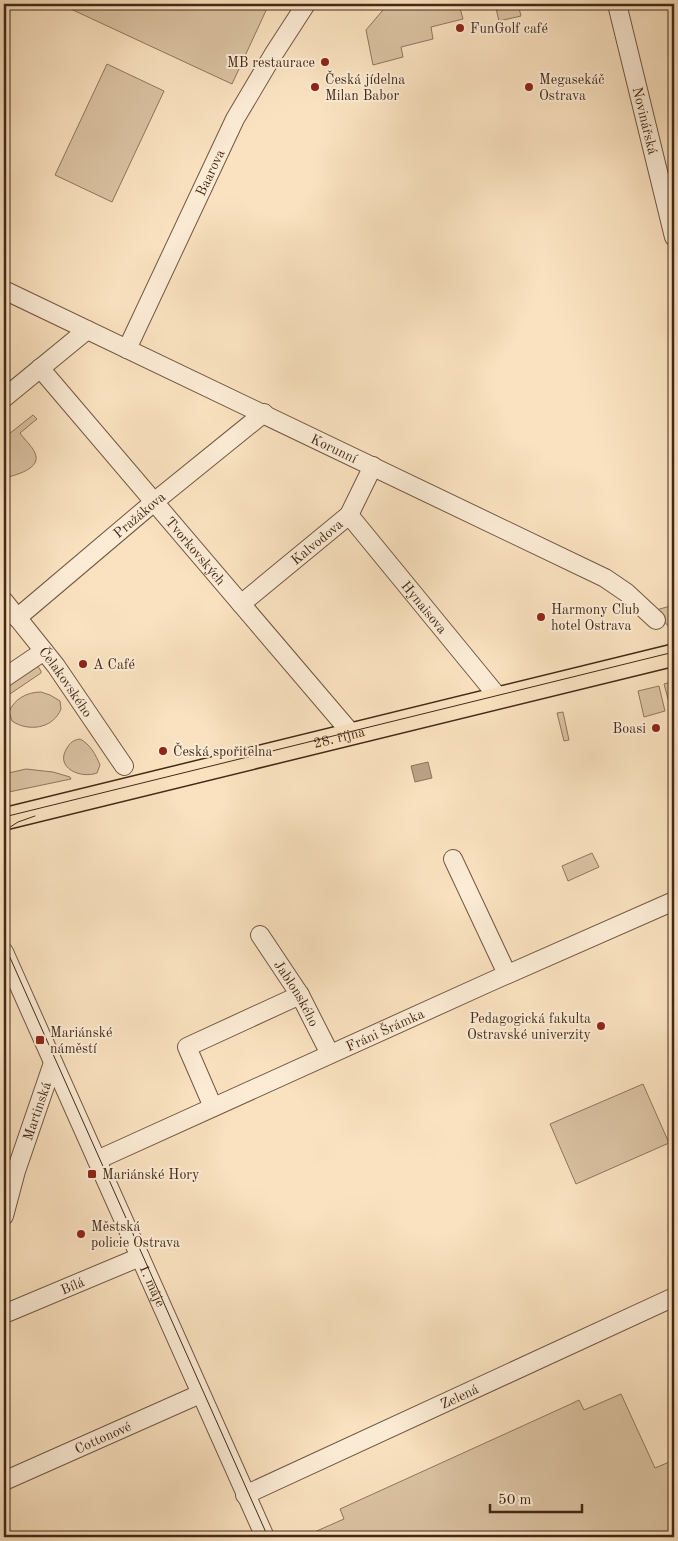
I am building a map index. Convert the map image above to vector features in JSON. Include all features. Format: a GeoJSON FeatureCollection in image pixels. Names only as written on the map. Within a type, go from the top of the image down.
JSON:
{"type":"FeatureCollection","features":[{"type":"Feature","properties":{"kind":"main road","name":"28. října"},"geometry":{"type":"LineString","coordinates":[[4,819],[674,655]]}},
{"type":"Feature","properties":{"kind":"street","name":"Baarova"},"geometry":{"type":"LineString","coordinates":[[127,348],[235,119],[306,4]]}},
{"type":"Feature","properties":{"kind":"street","name":"Novinářská"},"geometry":{"type":"LineString","coordinates":[[617,4],[674,236]]}},
{"type":"Feature","properties":{"kind":"street","name":"Korunní"},"geometry":{"type":"LineString","coordinates":[[4,290],[605,578],[627,593],[656,620]]}},
{"type":"Feature","properties":{"kind":"street"},"geometry":{"type":"LineString","coordinates":[[4,398],[87,330]]}},
{"type":"Feature","properties":{"kind":"street","name":"Tvorkovských"},"geometry":{"type":"LineString","coordinates":[[40,368],[352,734]]}},
{"type":"Feature","properties":{"kind":"street","name":"Pražákova"},"geometry":{"type":"LineString","coordinates":[[17,618],[154,502],[264,414]]}},
{"type":"Feature","properties":{"kind":"street","name":"Kalvodova"},"geometry":{"type":"LineString","coordinates":[[241,604],[348,515],[373,466]]}},
{"type":"Feature","properties":{"kind":"street","name":"Hynaisova"},"geometry":{"type":"LineString","coordinates":[[348,515],[499,698]]}},
{"type":"Feature","properties":{"kind":"street","name":"Čelakovského"},"geometry":{"type":"LineString","coordinates":[[4,601],[44,651],[124,766]]}},
{"type":"Feature","properties":{"kind":"street"},"geometry":{"type":"LineString","coordinates":[[4,678],[44,651]]}},
{"type":"Feature","properties":{"kind":"street"},"geometry":{"type":"LineString","coordinates":[[454,859],[507,974]]}},
{"type":"Feature","properties":{"kind":"street","name":"Fráni Šrámka"},"geometry":{"type":"LineString","coordinates":[[97,1160],[507,974],[674,901]]}},
{"type":"Feature","properties":{"kind":"street","name":"Jablonského"},"geometry":{"type":"LineString","coordinates":[[260,935],[300,995],[330,1054]]}},
{"type":"Feature","properties":{"kind":"street","name":"1. máje"},"geometry":{"type":"LineString","coordinates":[[4,952],[246,1495],[262,1536]]}},
{"type":"Feature","properties":{"kind":"street"},"geometry":{"type":"LineString","coordinates":[[213,1107],[187,1047],[300,995]]}},
{"type":"Feature","properties":{"kind":"street","name":"Martinská"},"geometry":{"type":"LineString","coordinates":[[4,1216],[16,1171],[53,1064]]}},
{"type":"Feature","properties":{"kind":"street","name":"Bílá"},"geometry":{"type":"LineString","coordinates":[[4,1314],[140,1256]]}},
{"type":"Feature","properties":{"kind":"street","name":"Zelená"},"geometry":{"type":"LineString","coordinates":[[246,1495],[674,1297]]}},
{"type":"Feature","properties":{"kind":"street","name":"Cottonové"},"geometry":{"type":"LineString","coordinates":[[4,1481],[200,1394]]}},
{"type":"Feature","properties":{"kind":"shaded area"},"geometry":{"type":"Polygon","coordinates":[[[60,4],[269,4],[232,84],[60,4]]]}},
{"type":"Feature","properties":{"kind":"shaded area"},"geometry":{"type":"Polygon","coordinates":[[[388,4],[478,4],[460,8],[463,19],[431,27],[433,39],[401,47],[403,57],[373,65],[366,30],[388,4]]]}},
{"type":"Feature","properties":{"kind":"shaded area"},"geometry":{"type":"Polygon","coordinates":[[[495,4],[518,4],[521,16],[499,21],[495,4]]]}},
{"type":"Feature","properties":{"kind":"shaded area"},"geometry":{"type":"Polygon","coordinates":[[[107,64],[164,91],[112,202],[55,175],[107,64]]]}},
{"type":"Feature","properties":{"kind":"shaded area"},"geometry":{"type":"Polygon","coordinates":[[[33,415],[37,419],[20,433],[35,453],[35,463],[26,470],[5,478],[4,438],[33,415]]]}},
{"type":"Feature","properties":{"kind":"shaded area"},"geometry":{"type":"Polygon","coordinates":[[[674,605],[674,634],[656,610],[674,605]]]}},
{"type":"Feature","properties":{"kind":"shaded area"},"geometry":{"type":"Polygon","coordinates":[[[35,662],[41,673],[4,698],[4,687],[20,677],[35,662]]]}},
{"type":"Feature","properties":{"kind":"shaded area"},"geometry":{"type":"Polygon","coordinates":[[[674,681],[674,713],[672,714],[664,684],[674,681]]]}},
{"type":"Feature","properties":{"kind":"shaded area"},"geometry":{"type":"Polygon","coordinates":[[[659,686],[665,711],[644,717],[638,691],[659,686]]]}},
{"type":"Feature","properties":{"kind":"shaded area"},"geometry":{"type":"Polygon","coordinates":[[[41,692],[60,701],[61,709],[52,721],[40,727],[25,727],[12,721],[9,712],[14,703],[26,695],[41,692]]]}},
{"type":"Feature","properties":{"kind":"shaded area"},"geometry":{"type":"Polygon","coordinates":[[[563,712],[569,740],[564,741],[557,713],[563,712]]]}},
{"type":"Feature","properties":{"kind":"shaded area"},"geometry":{"type":"Polygon","coordinates":[[[80,739],[90,747],[97,757],[100,765],[97,773],[77,773],[71,770],[64,761],[64,755],[68,746],[80,739]]]}},
{"type":"Feature","properties":{"kind":"shaded area"},"geometry":{"type":"Polygon","coordinates":[[[428,762],[432,778],[415,782],[411,766],[428,762]]]}},
{"type":"Feature","properties":{"kind":"shaded area"},"geometry":{"type":"Polygon","coordinates":[[[26,769],[53,772],[70,777],[71,779],[4,793],[4,774],[26,769]]]}},
{"type":"Feature","properties":{"kind":"shaded area"},"geometry":{"type":"Polygon","coordinates":[[[592,853],[599,867],[568,881],[562,866],[592,853]]]}},
{"type":"Feature","properties":{"kind":"shaded area"},"geometry":{"type":"Polygon","coordinates":[[[643,1084],[669,1143],[576,1184],[550,1124],[643,1084]]]}},
{"type":"Feature","properties":{"kind":"shaded area"},"geometry":{"type":"Polygon","coordinates":[[[621,1394],[655,1468],[674,1460],[674,1537],[303,1537],[344,1519],[340,1509],[579,1400],[584,1410],[621,1394]]]}},
{"type":"Feature","properties":{"kind":"tram line"},"geometry":{"type":"LineString","coordinates":[[4,817],[674,652]]}},
{"type":"Feature","properties":{"kind":"tram line"},"geometry":{"type":"LineString","coordinates":[[4,831],[18,822],[35,816]]}},
{"type":"Feature","properties":{"kind":"tram line"},"geometry":{"type":"LineString","coordinates":[[4,944],[268,1537]]}},
{"type":"Feature","properties":{"kind":"place","name":"FunGolf café"},"geometry":{"type":"Point","coordinates":[460,28]}},
{"type":"Feature","properties":{"kind":"place","name":"MB restaurace"},"geometry":{"type":"Point","coordinates":[325,62]}},
{"type":"Feature","properties":{"kind":"place","name":"Česká jídelna Milan Babor"},"geometry":{"type":"Point","coordinates":[315,87]}},
{"type":"Feature","properties":{"kind":"place","name":"Megasekáč Ostrava"},"geometry":{"type":"Point","coordinates":[529,87]}},
{"type":"Feature","properties":{"kind":"place","name":"Harmony Club hotel Ostrava"},"geometry":{"type":"Point","coordinates":[541,617]}},
{"type":"Feature","properties":{"kind":"place","name":"A Café"},"geometry":{"type":"Point","coordinates":[83,664]}},
{"type":"Feature","properties":{"kind":"place","name":"Boasi"},"geometry":{"type":"Point","coordinates":[656,728]}},
{"type":"Feature","properties":{"kind":"place","name":"Česká spořitelna"},"geometry":{"type":"Point","coordinates":[163,751]}},
{"type":"Feature","properties":{"kind":"place","name":"Pedagogická fakulta Ostravské univerzity"},"geometry":{"type":"Point","coordinates":[601,1026]}},
{"type":"Feature","properties":{"kind":"place","name":"Mariánské náměstí"},"geometry":{"type":"Point","coordinates":[40,1040]}},
{"type":"Feature","properties":{"kind":"place","name":"Mariánské Hory"},"geometry":{"type":"Point","coordinates":[92,1174]}},
{"type":"Feature","properties":{"kind":"place","name":"Městská policie Ostrava"},"geometry":{"type":"Point","coordinates":[81,1234]}}]}
